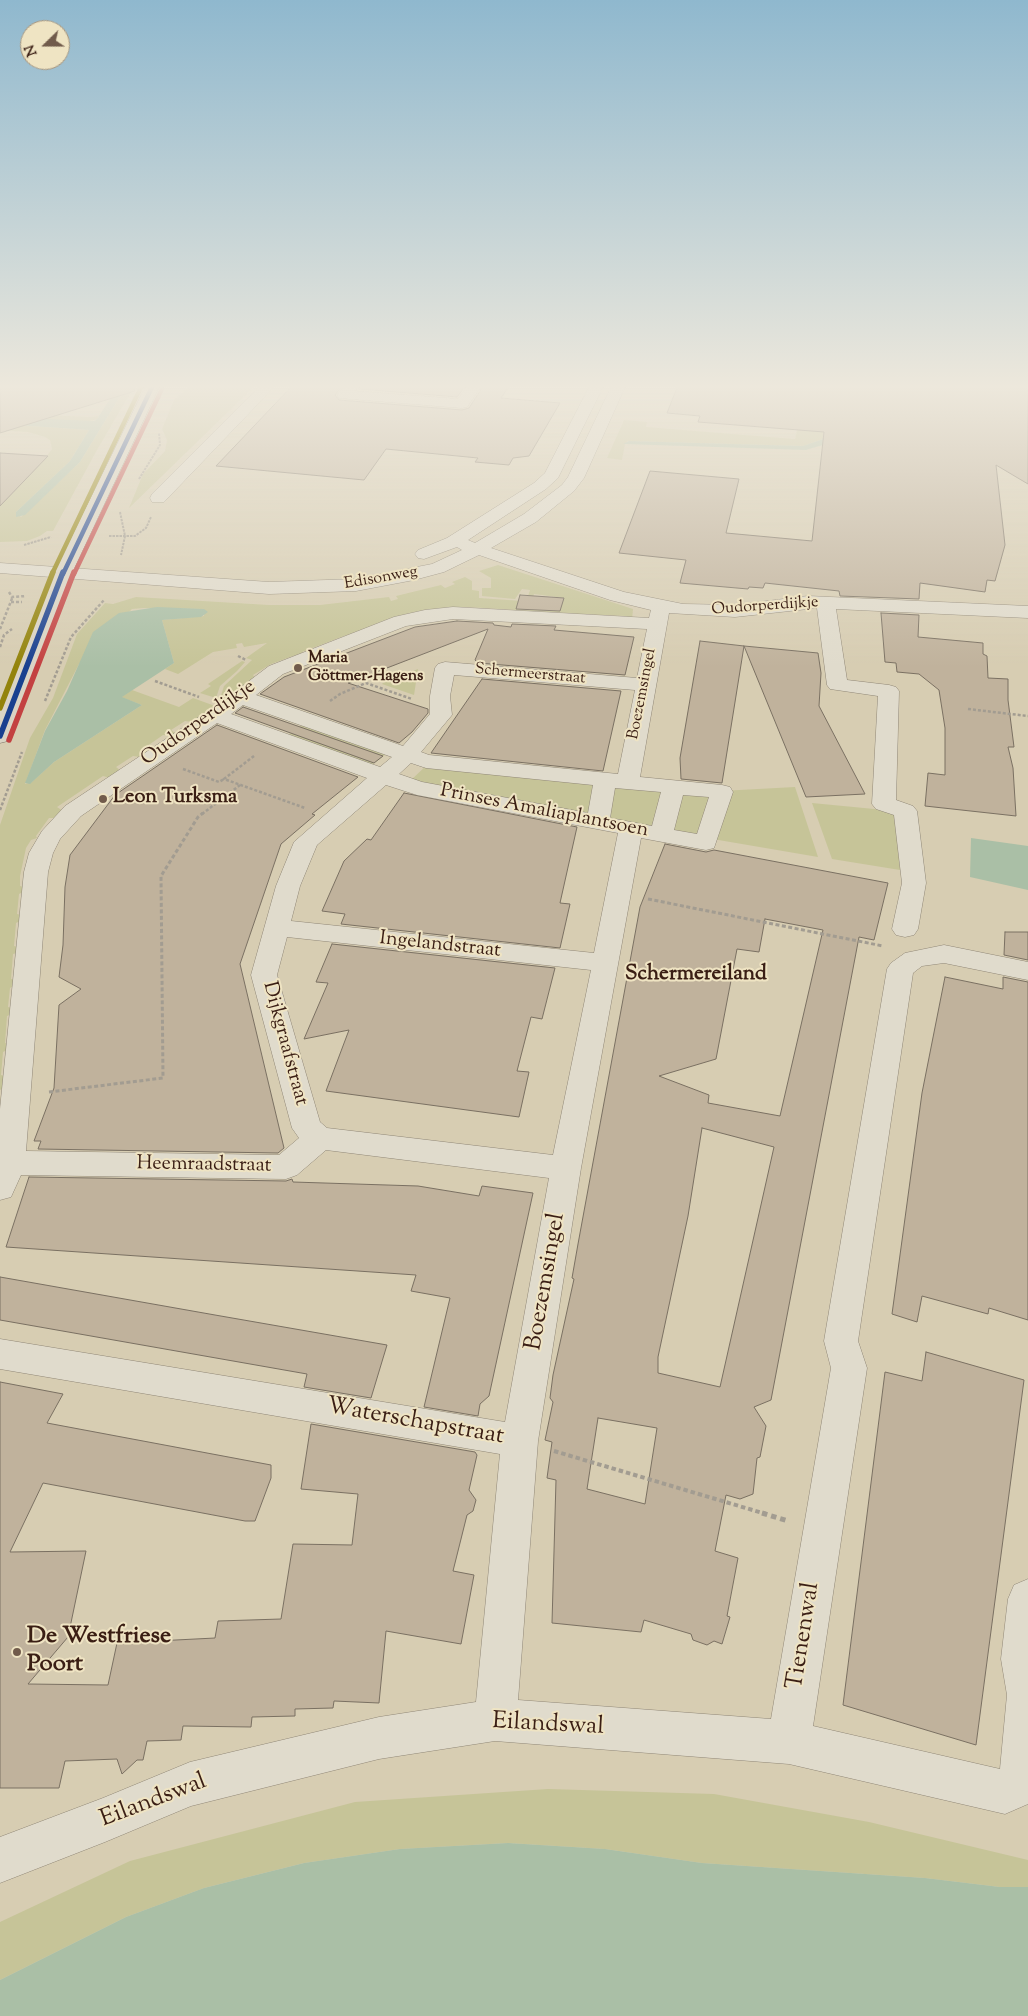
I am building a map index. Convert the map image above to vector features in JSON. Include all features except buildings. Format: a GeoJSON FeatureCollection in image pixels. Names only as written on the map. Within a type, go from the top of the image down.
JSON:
{"type":"FeatureCollection","features":[{"type":"Feature","properties":{"kind":"main road"},"geometry":{"type":"LineString","coordinates":[[0,736],[67,565],[108,479]]}},
{"type":"Feature","properties":{"kind":"street"},"geometry":{"type":"LineString","coordinates":[[158,498],[177,479]]}},
{"type":"Feature","properties":{"kind":"street","name":"Edisonweg"},"geometry":{"type":"LineString","coordinates":[[67,565],[118,564],[188,569],[312,573],[344,571],[392,563],[453,542],[540,486],[548,479]]}},
{"type":"Feature","properties":{"kind":"street","name":"Edisonweg"},"geometry":{"type":"LineString","coordinates":[[67,565],[269,588],[332,587],[414,575],[455,561],[478,549],[530,518],[556,499],[575,479]]}},
{"type":"Feature","properties":{"kind":"street","name":"Oudorperdijkje"},"geometry":{"type":"LineString","coordinates":[[453,542],[617,596],[659,615]]}},
{"type":"Feature","properties":{"kind":"street"},"geometry":{"type":"LineString","coordinates":[[41,549],[67,565]]}},
{"type":"Feature","properties":{"kind":"street"},"geometry":{"type":"LineString","coordinates":[[0,568],[67,565]]}},
{"type":"Feature","properties":{"kind":"street","name":"Oudorperdijkje"},"geometry":{"type":"LineString","coordinates":[[5,1176],[16,1096],[36,872],[41,853],[60,822],[151,757],[207,706],[241,697],[276,670],[401,621],[425,616],[452,613],[659,615],[722,612],[795,602],[1028,612]]}},
{"type":"Feature","properties":{"kind":"street"},"geometry":{"type":"LineString","coordinates":[[826,603],[837,685],[889,690],[884,804],[904,812],[914,883],[905,929]]}},
{"type":"Feature","properties":{"kind":"street","name":"Boezemsingel"},"geometry":{"type":"LineString","coordinates":[[598,822],[620,778],[645,685],[659,615]]}},
{"type":"Feature","properties":{"kind":"street","name":"Schermeerstraat"},"geometry":{"type":"LineString","coordinates":[[406,756],[441,715],[440,696],[445,668],[645,685]]}},
{"type":"Feature","properties":{"kind":"street","name":"Prinses Amaliaplantsoen"},"geometry":{"type":"LineString","coordinates":[[207,706],[417,788],[598,822],[629,839],[661,834],[706,843],[722,792],[674,787],[620,778],[531,772],[426,761],[406,756],[241,697]]}},
{"type":"Feature","properties":{"kind":"street"},"geometry":{"type":"LineString","coordinates":[[384,776],[406,756]]}},
{"type":"Feature","properties":{"kind":"street"},"geometry":{"type":"LineString","coordinates":[[493,802],[531,772]]}},
{"type":"Feature","properties":{"kind":"street","name":"Dijkgraafstraat"},"geometry":{"type":"LineString","coordinates":[[320,1138],[307,1128],[264,976],[288,886],[306,842],[384,776]]}},
{"type":"Feature","properties":{"kind":"street"},"geometry":{"type":"LineString","coordinates":[[661,834],[674,787]]}},
{"type":"Feature","properties":{"kind":"street","name":"Boezemsingel"},"geometry":{"type":"LineString","coordinates":[[495,1720],[520,1441],[566,1168],[629,839]]}},
{"type":"Feature","properties":{"kind":"street","name":"Ingelandstraat"},"geometry":{"type":"LineString","coordinates":[[276,928],[604,964]]}},
{"type":"Feature","properties":{"kind":"street"},"geometry":{"type":"LineString","coordinates":[[900,969],[914,959],[944,954],[1028,971]]}},
{"type":"Feature","properties":{"kind":"street","name":"Tienenwal"},"geometry":{"type":"LineString","coordinates":[[789,1742],[849,1368],[841,1342],[900,969]]}},
{"type":"Feature","properties":{"kind":"street"},"geometry":{"type":"LineString","coordinates":[[320,1138],[566,1168]]}},
{"type":"Feature","properties":{"kind":"street","name":"Heemraadstraat"},"geometry":{"type":"LineString","coordinates":[[5,1176],[286,1167],[320,1138]]}},
{"type":"Feature","properties":{"kind":"street","name":"Waterschapstraat"},"geometry":{"type":"LineString","coordinates":[[0,1354],[520,1441]]}},
{"type":"Feature","properties":{"kind":"street","name":"Eilandswal"},"geometry":{"type":"LineString","coordinates":[[0,1860],[105,1820],[190,1784],[379,1738],[495,1720],[789,1742],[1005,1792],[1017,1787],[1021,1775],[1028,1695],[1022,1659],[1028,1599]]}},
{"type":"Feature","properties":{"kind":"path"},"geometry":{"type":"LineString","coordinates":[[125,536],[135,536],[146,528],[158,498]]}},
{"type":"Feature","properties":{"kind":"path"},"geometry":{"type":"LineString","coordinates":[[41,549],[54,535]]}},
{"type":"Feature","properties":{"kind":"path"},"geometry":{"type":"LineString","coordinates":[[155,681],[207,706]]}},
{"type":"Feature","properties":{"kind":"path"},"geometry":{"type":"LineString","coordinates":[[968,709],[1028,716]]}},
{"type":"Feature","properties":{"kind":"path"},"geometry":{"type":"LineString","coordinates":[[151,757],[219,782],[224,779]]}},
{"type":"Feature","properties":{"kind":"path"},"geometry":{"type":"LineString","coordinates":[[16,1096],[163,1078],[160,876],[198,817],[240,785]]}},
{"type":"Feature","properties":{"kind":"path"},"geometry":{"type":"LineString","coordinates":[[618,893],[888,947],[900,969]]}},
{"type":"Feature","properties":{"kind":"path","name":"Waterschapstraat"},"geometry":{"type":"LineString","coordinates":[[520,1441],[822,1531]]}},
{"type":"Feature","properties":{"kind":"shaded area"},"geometry":{"type":"Polygon","coordinates":[[[26,479],[51,479],[16,512],[21,517],[62,479],[81,479],[53,531],[47,531],[27,541],[0,542],[0,506],[26,479]]]}},
{"type":"Feature","properties":{"kind":"shaded area"},"geometry":{"type":"Polygon","coordinates":[[[51,479],[62,479],[25,515],[16,517],[16,512],[51,479]]]}},
{"type":"Feature","properties":{"kind":"shaded area"},"geometry":{"type":"Polygon","coordinates":[[[141,479],[159,479],[129,508],[141,479]]]}},
{"type":"Feature","properties":{"kind":"shaded area"},"geometry":{"type":"Polygon","coordinates":[[[498,565],[633,609],[632,620],[625,616],[577,614],[575,616],[567,613],[466,607],[344,636],[302,652],[304,655],[293,656],[271,664],[253,675],[256,679],[223,701],[220,699],[224,686],[252,660],[246,658],[267,643],[244,647],[242,643],[236,644],[237,648],[213,652],[178,674],[165,669],[174,663],[162,620],[204,616],[204,609],[144,608],[132,609],[79,664],[45,730],[25,784],[32,782],[54,762],[142,705],[121,697],[132,690],[179,707],[193,698],[215,706],[192,722],[185,721],[171,730],[175,733],[171,736],[163,735],[143,749],[147,752],[140,757],[133,756],[116,767],[121,771],[110,778],[103,776],[57,807],[63,811],[57,818],[49,818],[36,836],[37,838],[31,840],[26,848],[20,876],[20,886],[24,887],[23,892],[19,894],[17,914],[21,915],[20,921],[16,923],[14,946],[18,947],[17,953],[13,954],[11,979],[15,980],[10,988],[8,1007],[12,1008],[12,1014],[7,1016],[5,1043],[8,1044],[7,1050],[3,1052],[1,1075],[4,1076],[5,1087],[0,1090],[0,825],[30,738],[53,698],[77,634],[105,603],[113,604],[136,597],[269,605],[320,605],[389,597],[391,601],[398,599],[396,596],[441,585],[445,588],[455,584],[452,582],[465,577],[472,581],[472,590],[479,591],[479,598],[552,603],[564,598],[534,594],[532,600],[527,599],[530,590],[522,589],[515,599],[482,596],[482,588],[491,588],[491,578],[479,571],[498,565]]]}},
{"type":"Feature","properties":{"kind":"shaded area"},"geometry":{"type":"Polygon","coordinates":[[[157,607],[204,609],[208,612],[201,617],[162,620],[174,663],[122,697],[142,705],[54,762],[30,784],[25,783],[45,731],[67,691],[93,632],[119,613],[157,607]]]}},
{"type":"Feature","properties":{"kind":"shaded area"},"geometry":{"type":"Polygon","coordinates":[[[242,661],[245,662],[220,686],[216,698],[200,693],[211,686],[208,684],[242,661]]]}},
{"type":"Feature","properties":{"kind":"shaded area"},"geometry":{"type":"Polygon","coordinates":[[[418,669],[414,695],[382,684],[383,683],[418,669]]]}},
{"type":"Feature","properties":{"kind":"shaded area"},"geometry":{"type":"Polygon","coordinates":[[[305,723],[389,752],[369,767],[285,737],[305,723]]]}},
{"type":"Feature","properties":{"kind":"shaded area"},"geometry":{"type":"Polygon","coordinates":[[[428,764],[721,791],[795,787],[818,857],[660,830],[410,781],[428,764]]]}},
{"type":"Feature","properties":{"kind":"shaded area"},"geometry":{"type":"Polygon","coordinates":[[[812,803],[895,811],[900,870],[832,859],[812,803]]]}},
{"type":"Feature","properties":{"kind":"shaded area"},"geometry":{"type":"Polygon","coordinates":[[[971,838],[1028,846],[1028,890],[970,877],[971,838]]]}},
{"type":"Feature","properties":{"kind":"shaded area"},"geometry":{"type":"Polygon","coordinates":[[[548,1789],[714,1794],[869,1822],[1028,1860],[1028,1887],[1000,1887],[925,1878],[702,1863],[605,1849],[508,1843],[400,1849],[304,1863],[204,1888],[126,1917],[0,1980],[0,1922],[130,1861],[355,1802],[548,1789]]]}},
{"type":"Feature","properties":{"kind":"shaded area"},"geometry":{"type":"Polygon","coordinates":[[[508,1843],[605,1849],[702,1863],[925,1878],[1000,1887],[1028,1887],[1028,2016],[0,2016],[0,1980],[126,1917],[204,1888],[304,1863],[400,1849],[508,1843]]]}},
{"type":"Feature","properties":{"kind":"transit line"},"geometry":{"type":"LineString","coordinates":[[0,708],[54,569],[97,479]]}},
{"type":"Feature","properties":{"kind":"transit line"},"geometry":{"type":"LineString","coordinates":[[0,736],[63,573],[108,479]]}},
{"type":"Feature","properties":{"kind":"transit line"},"geometry":{"type":"LineString","coordinates":[[9,740],[72,577],[119,479]]}},
{"type":"Feature","properties":{"kind":"place","name":"Maria Göttmer-Hagens"},"geometry":{"type":"Point","coordinates":[298,668]}},
{"type":"Feature","properties":{"kind":"place","name":"Leon Turksma"},"geometry":{"type":"Point","coordinates":[103,799]}},
{"type":"Feature","properties":{"kind":"place","name":"De Westfriese Poort"},"geometry":{"type":"Point","coordinates":[17,1652]}},
{"type":"Feature","properties":{"kind":"district","name":"Schermereiland"},"geometry":{"type":"Point","coordinates":[696,975]}}]}
